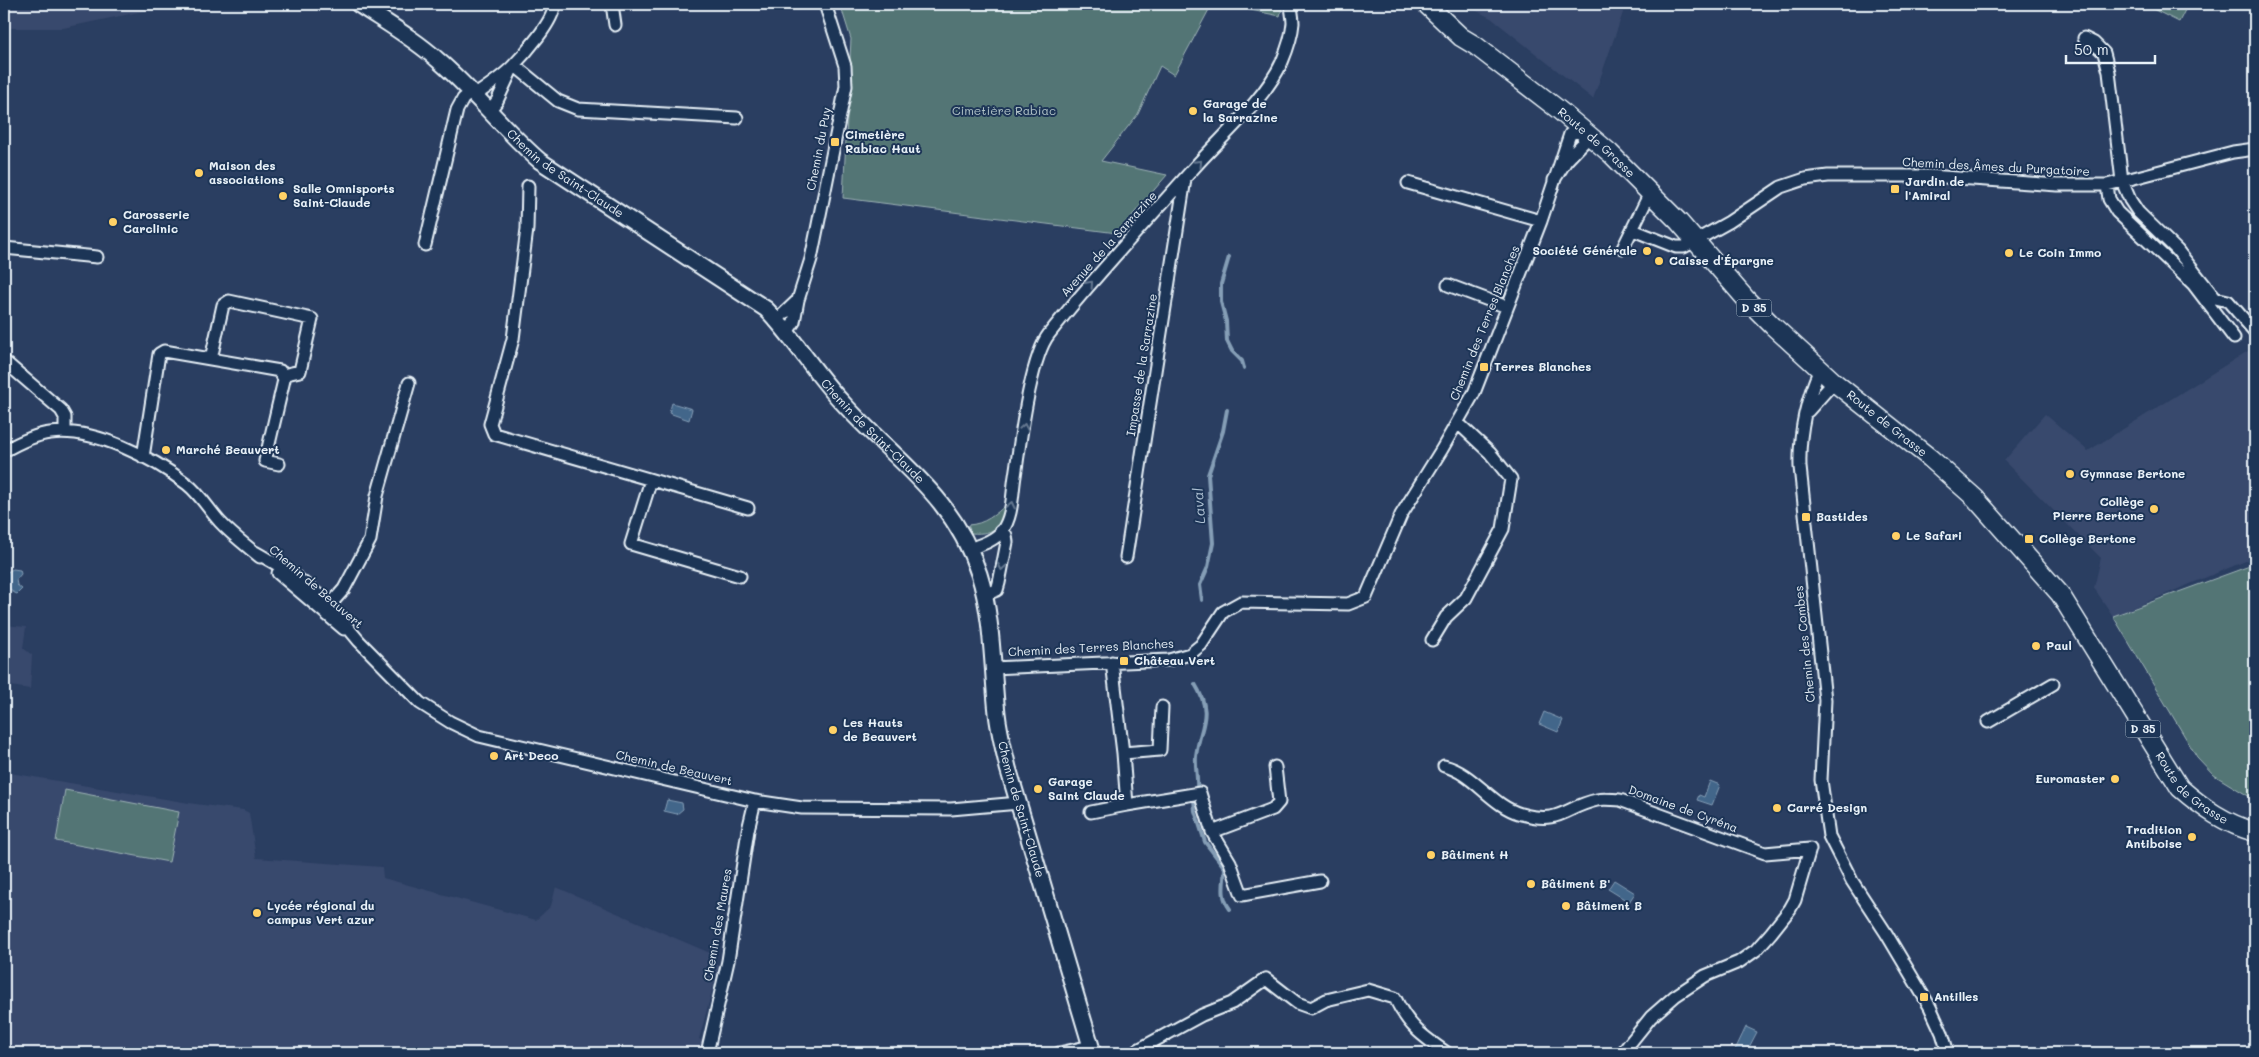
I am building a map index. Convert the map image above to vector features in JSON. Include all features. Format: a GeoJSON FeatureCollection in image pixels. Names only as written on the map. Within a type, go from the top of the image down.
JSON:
{"type":"FeatureCollection","features":[{"type":"Feature","properties":{"kind":"main road","name":"Route de Grasse"},"geometry":{"type":"LineString","coordinates":[[1426,4],[1460,37],[1476,46],[1582,130],[1650,192],[1745,298],[1820,369],[1957,481],[2060,594],[2180,788],[2201,806],[2222,819],[2238,828],[2255,832]]}},
{"type":"Feature","properties":{"kind":"main road","name":"Route de Grasse"},"geometry":{"type":"LineString","coordinates":[[1440,4],[1470,33],[1476,46]]}},
{"type":"Feature","properties":{"kind":"street","name":"Chemin de Saint-Claude"},"geometry":{"type":"LineString","coordinates":[[358,4],[427,50],[540,160],[766,308],[841,402],[937,496],[949,512],[969,549],[979,574],[984,595],[999,730],[1092,1050]]}},
{"type":"Feature","properties":{"kind":"street"},"geometry":{"type":"LineString","coordinates":[[489,111],[497,101],[513,66],[548,23],[555,10],[554,4]]}},
{"type":"Feature","properties":{"kind":"street"},"geometry":{"type":"LineString","coordinates":[[612,4],[615,25]]}},
{"type":"Feature","properties":{"kind":"street","name":"Chemin du Puy"},"geometry":{"type":"LineString","coordinates":[[787,332],[794,322],[798,300],[812,259],[846,81],[845,66],[825,4]]}},
{"type":"Feature","properties":{"kind":"street","name":"Avenue de la Sarrazine"},"geometry":{"type":"LineString","coordinates":[[984,595],[997,590],[999,584],[1007,542],[1006,536],[1002,531],[1013,499],[1037,358],[1047,337],[1094,280],[1245,114],[1272,79],[1281,64],[1290,38],[1293,22],[1292,4]]}},
{"type":"Feature","properties":{"kind":"street"},"geometry":{"type":"LineString","coordinates":[[2084,38],[2104,53],[2109,72],[2122,181],[2130,200],[2138,212],[2177,250],[2215,298],[2228,301],[2255,332]]}},
{"type":"Feature","properties":{"kind":"street"},"geometry":{"type":"LineString","coordinates":[[425,245],[457,110],[463,99],[513,66]]}},
{"type":"Feature","properties":{"kind":"street"},"geometry":{"type":"LineString","coordinates":[[513,66],[558,101],[578,109],[737,118]]}},
{"type":"Feature","properties":{"kind":"street","name":"Chemin des Terres Blanches"},"geometry":{"type":"LineString","coordinates":[[993,668],[1169,660],[1190,654],[1201,645],[1223,612],[1242,602],[1348,604],[1366,597],[1401,515],[1458,423],[1474,393],[1508,307],[1554,180],[1566,162],[1584,142],[1582,130]]}},
{"type":"Feature","properties":{"kind":"street","name":"Chemin des Âmes du Purgatoire"},"geometry":{"type":"LineString","coordinates":[[1633,230],[1676,247],[1684,247],[1715,230],[1781,187],[1812,178],[1929,176],[2057,185],[2107,184],[2233,152],[2255,149]]}},
{"type":"Feature","properties":{"kind":"street","name":"Impasse de la Sarrazine"},"geometry":{"type":"LineString","coordinates":[[1126,557],[1186,178]]}},
{"type":"Feature","properties":{"kind":"street"},"geometry":{"type":"LineString","coordinates":[[1408,183],[1540,221]]}},
{"type":"Feature","properties":{"kind":"street"},"geometry":{"type":"LineString","coordinates":[[2107,184],[2109,200],[2117,212],[2193,284],[2234,338]]}},
{"type":"Feature","properties":{"kind":"street"},"geometry":{"type":"LineString","coordinates":[[528,186],[527,229],[513,339],[490,429],[494,434],[748,508]]}},
{"type":"Feature","properties":{"kind":"street"},"geometry":{"type":"LineString","coordinates":[[1623,248],[1650,192]]}},
{"type":"Feature","properties":{"kind":"street"},"geometry":{"type":"LineString","coordinates":[[4,248],[97,257]]}},
{"type":"Feature","properties":{"kind":"street"},"geometry":{"type":"LineString","coordinates":[[1448,285],[1508,307]]}},
{"type":"Feature","properties":{"kind":"street","name":"Chemin du Puy"},"geometry":{"type":"LineString","coordinates":[[777,320],[798,300]]}},
{"type":"Feature","properties":{"kind":"street"},"geometry":{"type":"LineString","coordinates":[[210,359],[224,305],[229,301],[312,319],[300,371],[282,375]]}},
{"type":"Feature","properties":{"kind":"street"},"geometry":{"type":"LineString","coordinates":[[143,457],[159,354],[164,351],[280,371],[284,380],[264,460],[279,464]]}},
{"type":"Feature","properties":{"kind":"street"},"geometry":{"type":"LineString","coordinates":[[4,361],[61,410],[65,417],[65,432]]}},
{"type":"Feature","properties":{"kind":"street","name":"Chemin des Combes"},"geometry":{"type":"LineString","coordinates":[[1820,369],[1813,385],[1801,435],[1800,467],[1825,700],[1822,780],[1830,836],[1852,881],[1886,933],[1930,1007],[1942,1033],[1948,1053]]}},
{"type":"Feature","properties":{"kind":"street"},"geometry":{"type":"LineString","coordinates":[[330,606],[344,590],[370,540],[377,496],[409,382]]}},
{"type":"Feature","properties":{"kind":"street","name":"Chemin des Combes"},"geometry":{"type":"LineString","coordinates":[[1807,412],[1834,382]]}},
{"type":"Feature","properties":{"kind":"street"},"geometry":{"type":"LineString","coordinates":[[1432,640],[1446,617],[1466,598],[1485,564],[1504,529],[1510,498],[1511,479],[1490,453],[1458,423]]}},
{"type":"Feature","properties":{"kind":"street","name":"Chemin de Beauvert"},"geometry":{"type":"LineString","coordinates":[[4,451],[39,435],[65,432],[87,435],[121,446],[143,457],[188,485],[221,523],[359,642],[420,703],[450,722],[479,736],[755,801],[802,808],[951,809],[1019,803]]}},
{"type":"Feature","properties":{"kind":"street"},"geometry":{"type":"LineString","coordinates":[[651,480],[631,544],[740,576]]}},
{"type":"Feature","properties":{"kind":"street"},"geometry":{"type":"LineString","coordinates":[[969,549],[989,541],[1002,531]]}},
{"type":"Feature","properties":{"kind":"street","name":"Chemin de Beauvert"},"geometry":{"type":"LineString","coordinates":[[255,552],[290,572],[330,606],[359,642]]}},
{"type":"Feature","properties":{"kind":"street"},"geometry":{"type":"LineString","coordinates":[[1112,662],[1127,805]]}},
{"type":"Feature","properties":{"kind":"street"},"geometry":{"type":"LineString","coordinates":[[1988,722],[2053,684]]}},
{"type":"Feature","properties":{"kind":"street"},"geometry":{"type":"LineString","coordinates":[[1123,753],[1160,750],[1162,707]]}},
{"type":"Feature","properties":{"kind":"street","name":"Domaine de Cyréna"},"geometry":{"type":"LineString","coordinates":[[1444,766],[1455,769],[1496,802],[1520,814],[1542,818],[1560,816],[1598,799],[1620,800],[1765,853],[1810,850],[1795,900],[1790,909],[1756,950],[1739,962],[1705,976],[1675,996],[1651,1016],[1622,1053]]}},
{"type":"Feature","properties":{"kind":"street"},"geometry":{"type":"LineString","coordinates":[[1212,832],[1273,809],[1280,802],[1275,767]]}},
{"type":"Feature","properties":{"kind":"street"},"geometry":{"type":"LineString","coordinates":[[1091,812],[1200,793],[1212,832],[1230,862],[1242,895],[1320,881]]}},
{"type":"Feature","properties":{"kind":"street","name":"Chemin des Maures"},"geometry":{"type":"LineString","coordinates":[[707,1053],[728,961],[748,830],[755,801]]}},
{"type":"Feature","properties":{"kind":"street"},"geometry":{"type":"LineString","coordinates":[[1132,1053],[1202,1015],[1232,1003],[1266,979],[1297,1003],[1311,1008],[1326,1000],[1368,990],[1394,998],[1404,1017],[1418,1034],[1447,1053]]}},
{"type":"Feature","properties":{"kind":"street"},"geometry":{"type":"LineString","coordinates":[[1059,1053],[1092,1050]]}},
{"type":"Feature","properties":{"kind":"shaded area"},"geometry":{"type":"Polygon","coordinates":[[[4,4],[177,4],[63,28],[4,28],[4,4]]]}},
{"type":"Feature","properties":{"kind":"shaded area"},"geometry":{"type":"Polygon","coordinates":[[[1467,4],[1626,4],[1593,99],[1491,18],[1467,4]]]}},
{"type":"Feature","properties":{"kind":"shaded area","name":"Collège Pierre Bertone"},"geometry":{"type":"Polygon","coordinates":[[[2248,351],[2255,359],[2255,557],[2113,616],[2094,588],[2101,558],[2004,461],[2045,414],[2088,451],[2248,351]]]}},
{"type":"Feature","properties":{"kind":"shaded area"},"geometry":{"type":"Polygon","coordinates":[[[672,403],[692,409],[689,420],[669,413],[672,403]]]}},
{"type":"Feature","properties":{"kind":"shaded area"},"geometry":{"type":"Polygon","coordinates":[[[13,569],[20,570],[21,574],[16,580],[17,585],[22,589],[17,594],[8,588],[6,582],[7,572],[13,569]]]}},
{"type":"Feature","properties":{"kind":"shaded area"},"geometry":{"type":"Polygon","coordinates":[[[4,625],[26,627],[23,648],[32,655],[30,689],[4,685],[4,625]]]}},
{"type":"Feature","properties":{"kind":"shaded area"},"geometry":{"type":"Polygon","coordinates":[[[1544,712],[1563,720],[1558,732],[1539,724],[1544,712]]]}},
{"type":"Feature","properties":{"kind":"shaded area","name":"Lycée régional du campus Vert azur"},"geometry":{"type":"Polygon","coordinates":[[[4,772],[195,804],[243,810],[249,813],[256,858],[382,867],[383,878],[536,920],[551,906],[556,887],[717,956],[715,963],[719,965],[699,1039],[703,1041],[701,1053],[42,1053],[29,1049],[4,1048],[4,772]]]}},
{"type":"Feature","properties":{"kind":"shaded area"},"geometry":{"type":"Polygon","coordinates":[[[1710,781],[1720,785],[1712,805],[1697,800],[1699,795],[1704,797],[1710,781]]]}},
{"type":"Feature","properties":{"kind":"shaded area"},"geometry":{"type":"Polygon","coordinates":[[[667,800],[682,803],[683,809],[677,814],[664,811],[667,800]]]}},
{"type":"Feature","properties":{"kind":"shaded area"},"geometry":{"type":"Polygon","coordinates":[[[1614,880],[1635,893],[1629,902],[1608,889],[1614,880]]]}},
{"type":"Feature","properties":{"kind":"shaded area"},"geometry":{"type":"Polygon","coordinates":[[[1746,1027],[1757,1032],[1746,1053],[1735,1050],[1746,1027]]]}},
{"type":"Feature","properties":{"kind":"green space","name":"Cimetière Rabiac"},"geometry":{"type":"Polygon","coordinates":[[[840,4],[1212,4],[1174,75],[1160,66],[1138,114],[1101,161],[1167,175],[1117,233],[843,198],[851,39],[840,4]]]}},
{"type":"Feature","properties":{"kind":"green space"},"geometry":{"type":"Polygon","coordinates":[[[1221,4],[1283,4],[1280,16],[1221,4]]]}},
{"type":"Feature","properties":{"kind":"green space"},"geometry":{"type":"Polygon","coordinates":[[[2153,4],[2188,4],[2179,22],[2151,8],[2153,4]]]}},
{"type":"Feature","properties":{"kind":"green space"},"geometry":{"type":"Polygon","coordinates":[[[1008,503],[1003,518],[997,527],[986,532],[971,533],[968,525],[980,523],[1008,503]]]}},
{"type":"Feature","properties":{"kind":"green space"},"geometry":{"type":"Polygon","coordinates":[[[2255,564],[2255,617],[2252,620],[2255,677],[2255,800],[2214,775],[2197,757],[2113,616],[2255,564]]]}},
{"type":"Feature","properties":{"kind":"green space"},"geometry":{"type":"Polygon","coordinates":[[[65,790],[179,812],[169,862],[56,841],[65,790]]]}},
{"type":"Feature","properties":{"kind":"waterway","name":"Laval"},"geometry":{"type":"LineString","coordinates":[[1229,257],[1221,284],[1221,302],[1226,321],[1227,341],[1232,351],[1242,361],[1244,368]]}},
{"type":"Feature","properties":{"kind":"waterway","name":"Laval"},"geometry":{"type":"LineString","coordinates":[[1202,600],[1200,585],[1208,567],[1213,543],[1208,475],[1223,431],[1227,410]]}},
{"type":"Feature","properties":{"kind":"waterway","name":"Laval"},"geometry":{"type":"LineString","coordinates":[[1195,684],[1201,695],[1205,712],[1196,756],[1197,788]]}},
{"type":"Feature","properties":{"kind":"waterway","name":"Laval"},"geometry":{"type":"LineString","coordinates":[[1194,799],[1195,811],[1205,842],[1225,868],[1224,895],[1230,909]]}},
{"type":"Feature","properties":{"kind":"place","name":"Garage de la Sarrazine"},"geometry":{"type":"Point","coordinates":[1193,111]}},
{"type":"Feature","properties":{"kind":"place","name":"Cimetière Rabiac Haut"},"geometry":{"type":"Point","coordinates":[835,142]}},
{"type":"Feature","properties":{"kind":"place","name":"Maison des associations"},"geometry":{"type":"Point","coordinates":[199,173]}},
{"type":"Feature","properties":{"kind":"place","name":"Jardin de l'Amiral"},"geometry":{"type":"Point","coordinates":[1895,189]}},
{"type":"Feature","properties":{"kind":"place","name":"Salle Omnisports Saint-Claude"},"geometry":{"type":"Point","coordinates":[283,196]}},
{"type":"Feature","properties":{"kind":"place","name":"Carosserie Carclinic"},"geometry":{"type":"Point","coordinates":[113,222]}},
{"type":"Feature","properties":{"kind":"place","name":"Société Générale"},"geometry":{"type":"Point","coordinates":[1647,251]}},
{"type":"Feature","properties":{"kind":"place","name":"Le Coin Immo"},"geometry":{"type":"Point","coordinates":[2009,253]}},
{"type":"Feature","properties":{"kind":"place","name":"Caisse d'Épargne"},"geometry":{"type":"Point","coordinates":[1659,261]}},
{"type":"Feature","properties":{"kind":"place","name":"Terres Blanches"},"geometry":{"type":"Point","coordinates":[1484,367]}},
{"type":"Feature","properties":{"kind":"place","name":"Marché Beauvert"},"geometry":{"type":"Point","coordinates":[166,450]}},
{"type":"Feature","properties":{"kind":"place","name":"Gymnase Bertone"},"geometry":{"type":"Point","coordinates":[2070,474]}},
{"type":"Feature","properties":{"kind":"place","name":"Collège Pierre Bertone"},"geometry":{"type":"Point","coordinates":[2154,509]}},
{"type":"Feature","properties":{"kind":"place","name":"Bastides"},"geometry":{"type":"Point","coordinates":[1806,517]}},
{"type":"Feature","properties":{"kind":"place","name":"Le Safari"},"geometry":{"type":"Point","coordinates":[1896,536]}},
{"type":"Feature","properties":{"kind":"place","name":"Collège Bertone"},"geometry":{"type":"Point","coordinates":[2029,539]}},
{"type":"Feature","properties":{"kind":"place","name":"Paul"},"geometry":{"type":"Point","coordinates":[2036,646]}},
{"type":"Feature","properties":{"kind":"place","name":"Château Vert"},"geometry":{"type":"Point","coordinates":[1124,661]}},
{"type":"Feature","properties":{"kind":"place","name":"Les Hauts de Beauvert"},"geometry":{"type":"Point","coordinates":[833,730]}},
{"type":"Feature","properties":{"kind":"place","name":"Art Deco"},"geometry":{"type":"Point","coordinates":[494,756]}},
{"type":"Feature","properties":{"kind":"place","name":"Euromaster"},"geometry":{"type":"Point","coordinates":[2115,779]}},
{"type":"Feature","properties":{"kind":"place","name":"Garage Saint Claude"},"geometry":{"type":"Point","coordinates":[1038,789]}},
{"type":"Feature","properties":{"kind":"place","name":"Carré Design"},"geometry":{"type":"Point","coordinates":[1777,808]}},
{"type":"Feature","properties":{"kind":"place","name":"Tradition Antiboise"},"geometry":{"type":"Point","coordinates":[2192,837]}},
{"type":"Feature","properties":{"kind":"place","name":"Bâtiment H"},"geometry":{"type":"Point","coordinates":[1431,855]}},
{"type":"Feature","properties":{"kind":"place","name":"Bâtiment B'"},"geometry":{"type":"Point","coordinates":[1531,884]}},
{"type":"Feature","properties":{"kind":"place","name":"Bâtiment B"},"geometry":{"type":"Point","coordinates":[1566,906]}},
{"type":"Feature","properties":{"kind":"place","name":"Lycée régional du campus Vert azur"},"geometry":{"type":"Point","coordinates":[257,913]}},
{"type":"Feature","properties":{"kind":"place","name":"Antilles"},"geometry":{"type":"Point","coordinates":[1924,997]}}]}
